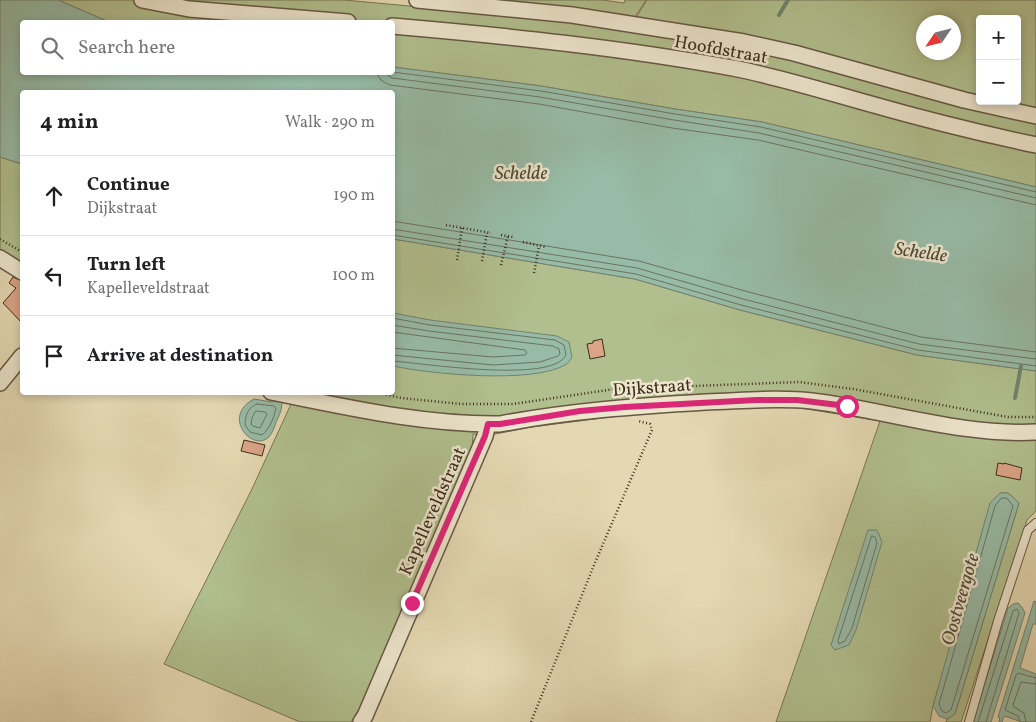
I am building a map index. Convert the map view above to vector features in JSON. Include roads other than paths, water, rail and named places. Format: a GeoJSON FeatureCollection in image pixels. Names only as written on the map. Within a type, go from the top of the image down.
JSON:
{"type":"FeatureCollection","features":[{"type":"Feature","properties":{"kind":"street"},"geometry":{"type":"LineString","coordinates":[[142,0],[189,10],[322,20]]}},
{"type":"Feature","properties":{"kind":"street"},"geometry":{"type":"LineString","coordinates":[[417,0],[572,15],[744,42],[794,53],[964,100],[1036,116]]}},
{"type":"Feature","properties":{"kind":"street","name":"Hoofdstraat"},"geometry":{"type":"LineString","coordinates":[[395,26],[495,34],[569,43],[738,69],[787,80],[957,128],[1036,145]]}},
{"type":"Feature","properties":{"kind":"street"},"geometry":{"type":"LineString","coordinates":[[0,258],[20,271]]}},
{"type":"Feature","properties":{"kind":"street"},"geometry":{"type":"LineString","coordinates":[[0,383],[20,358]]}},
{"type":"Feature","properties":{"kind":"street","name":"Dijkstraat"},"geometry":{"type":"LineString","coordinates":[[287,395],[384,413],[435,420],[488,424],[500,424],[580,411],[625,407],[756,400],[797,400],[847,406],[991,431],[1036,432]]}},
{"type":"Feature","properties":{"kind":"street","name":"Kapelleveldstraat"},"geometry":{"type":"LineString","coordinates":[[361,722],[485,436],[488,424]]}},
{"type":"Feature","properties":{"kind":"lane"},"geometry":{"type":"LineString","coordinates":[[969,722],[998,621],[1028,530],[1036,523]]}},
{"type":"Feature","properties":{"kind":"water","name":"Schelde"},"geometry":{"type":"Polygon","coordinates":[[[0,0],[58,0],[104,20],[20,20],[20,75],[395,75],[395,67],[541,86],[762,122],[1036,187],[1036,371],[917,355],[740,310],[635,279],[395,239],[395,90],[20,90],[20,163],[0,157],[0,0]]]}},
{"type":"Feature","properties":{"kind":"water"},"geometry":{"type":"Polygon","coordinates":[[[395,313],[430,320],[557,336],[569,342],[572,357],[566,364],[550,371],[506,376],[481,376],[395,366],[395,313]]]}},
{"type":"Feature","properties":{"kind":"water"},"geometry":{"type":"Polygon","coordinates":[[[254,399],[272,402],[279,400],[282,403],[272,432],[269,437],[262,441],[248,436],[240,423],[240,414],[244,406],[254,399]]]}},
{"type":"Feature","properties":{"kind":"water"},"geometry":{"type":"Polygon","coordinates":[[[1000,493],[1008,493],[1019,503],[955,714],[947,719],[939,716],[933,706],[990,503],[1000,493]]]}},
{"type":"Feature","properties":{"kind":"water"},"geometry":{"type":"Polygon","coordinates":[[[868,530],[877,530],[882,542],[856,630],[849,645],[835,650],[831,645],[868,530]]]}},
{"type":"Feature","properties":{"kind":"water"},"geometry":{"type":"Polygon","coordinates":[[[1034,601],[1036,602],[1036,624],[1033,624],[1020,668],[1036,674],[1036,722],[1022,722],[1004,716],[1002,722],[999,722],[1000,717],[998,717],[1034,601]]]}},
{"type":"Feature","properties":{"kind":"water"},"geometry":{"type":"Polygon","coordinates":[[[1018,603],[1025,613],[991,722],[973,722],[1008,608],[1018,603]]]}},
{"type":"Feature","properties":{"kind":"waterway"},"geometry":{"type":"LineString","coordinates":[[779,15],[788,0]]}},
{"type":"Feature","properties":{"kind":"waterway","name":"Oostveergote"},"geometry":{"type":"LineString","coordinates":[[1015,398],[1021,366]]}}]}
